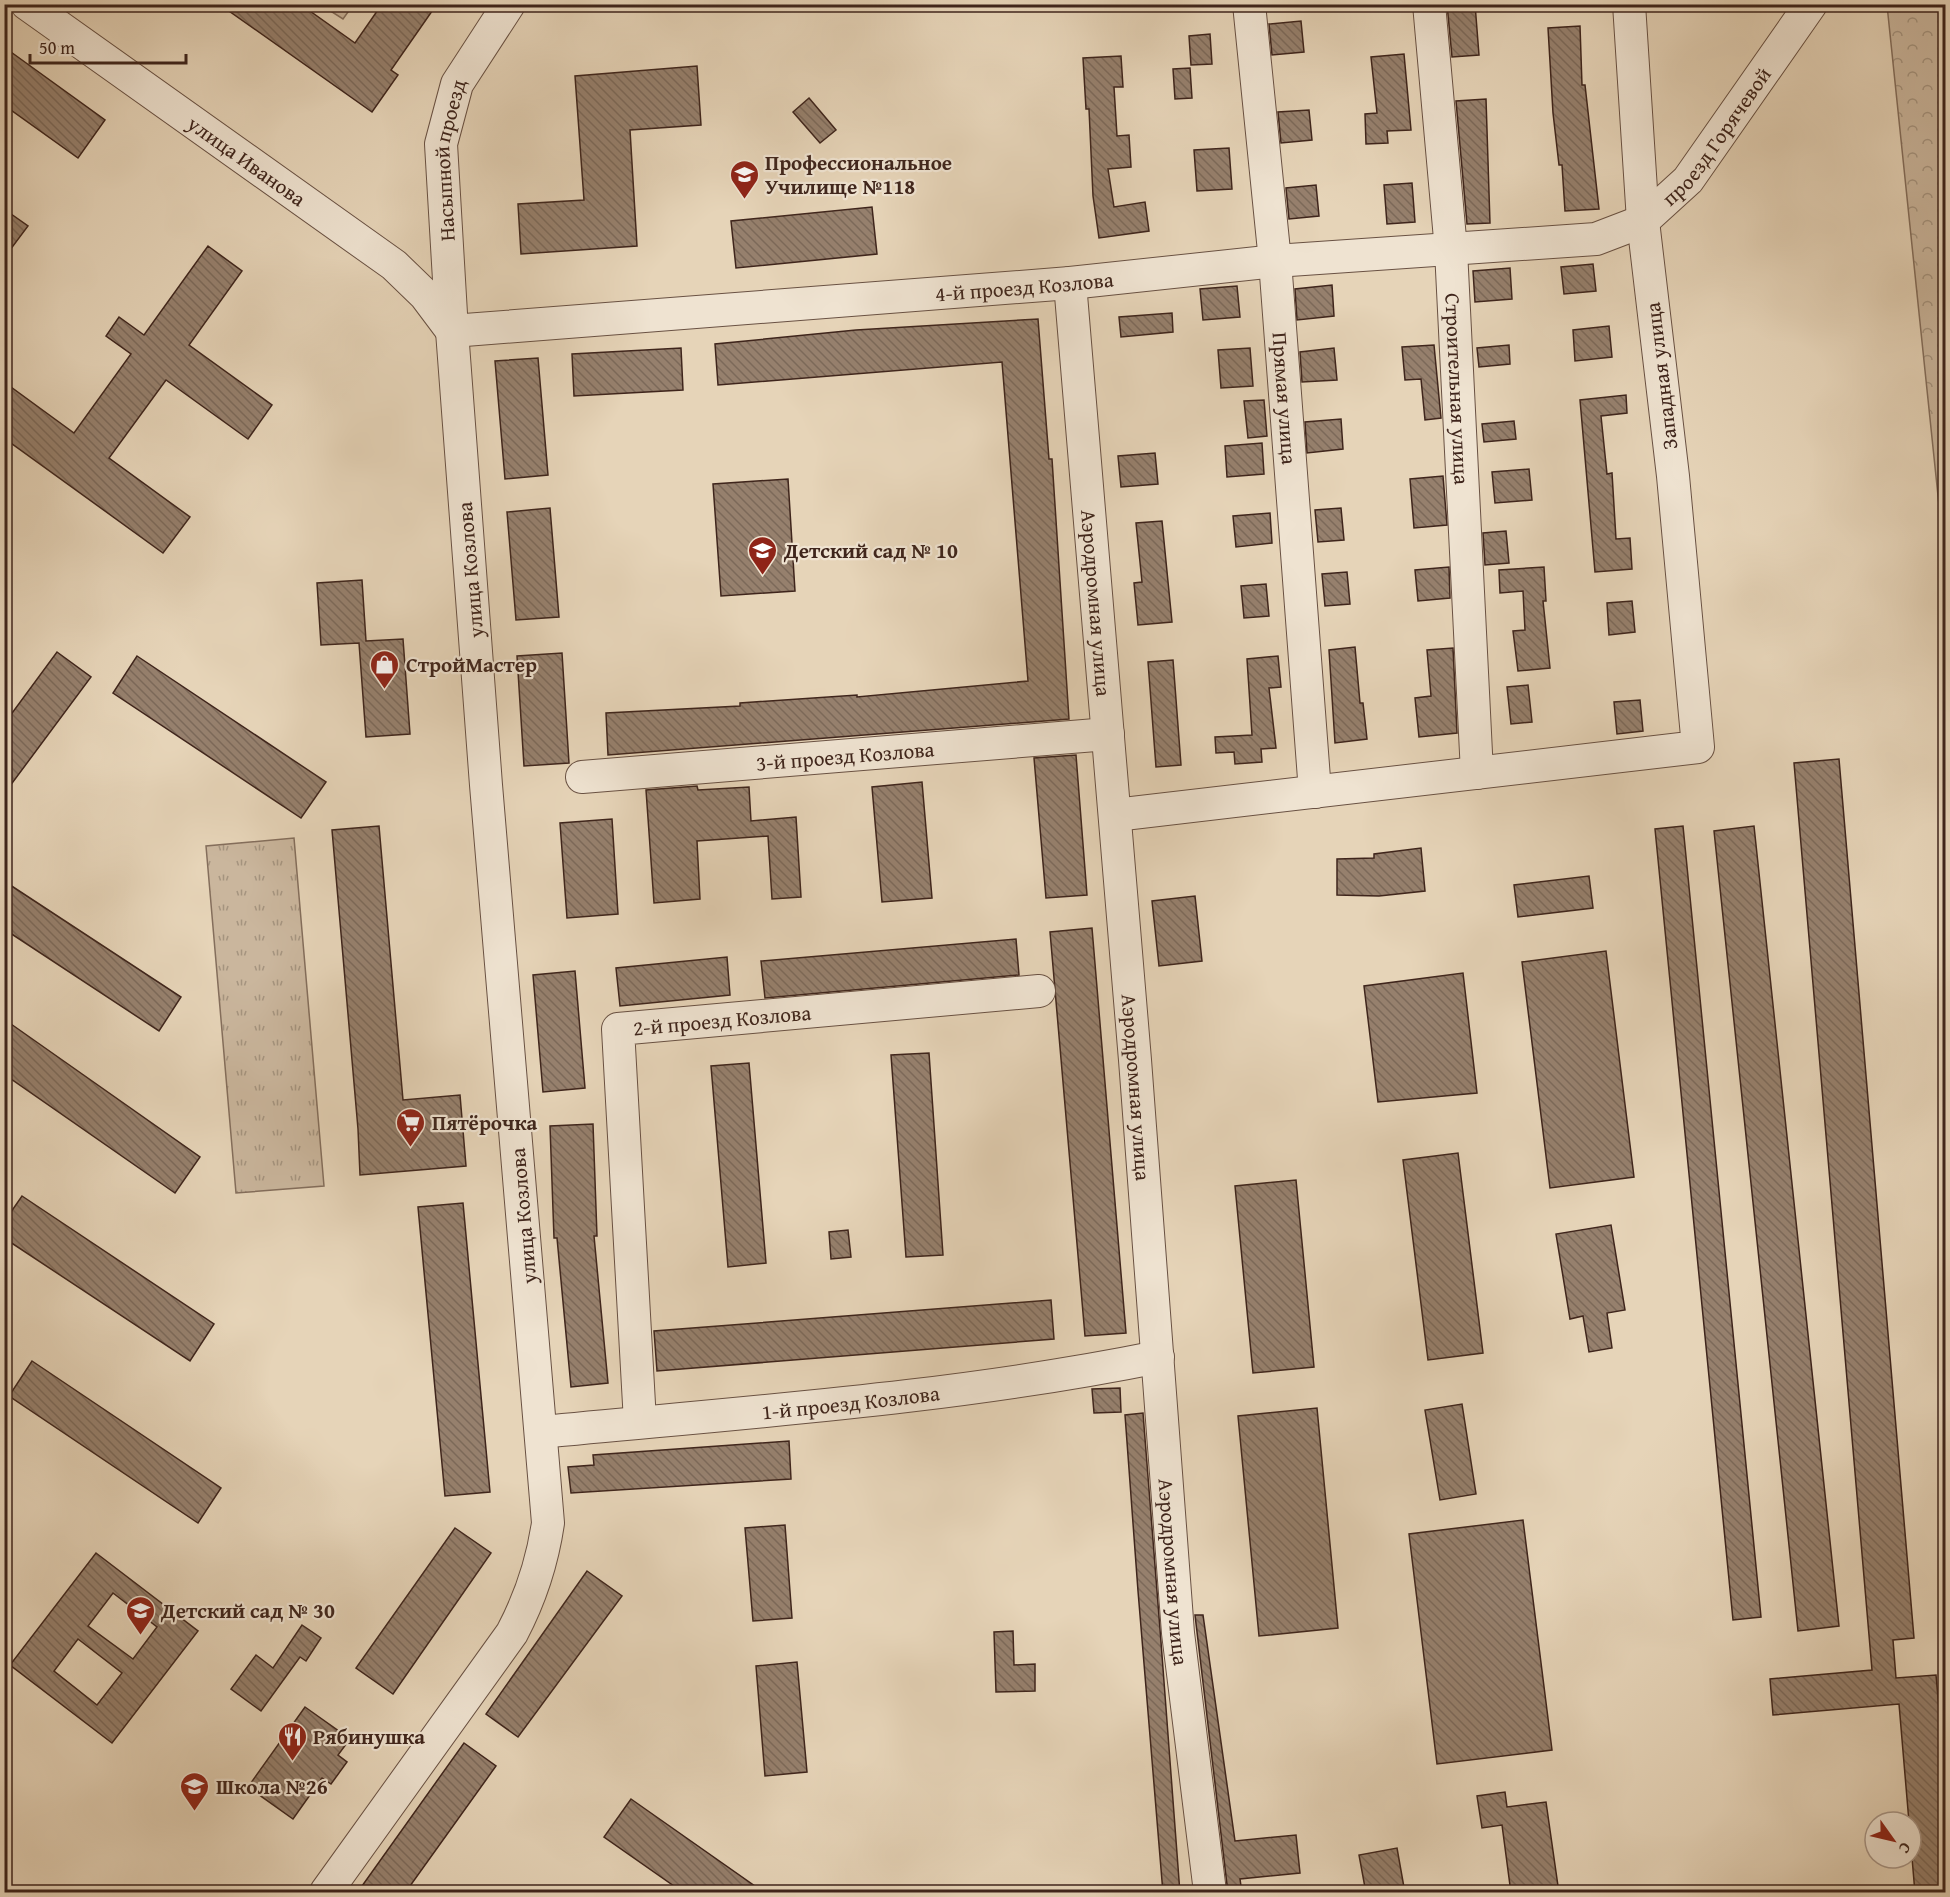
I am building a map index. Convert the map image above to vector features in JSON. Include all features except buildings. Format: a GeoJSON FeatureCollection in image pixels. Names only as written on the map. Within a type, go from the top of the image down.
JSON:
{"type":"FeatureCollection","features":[{"type":"Feature","properties":{"kind":"street","name":"улица Иванова"},"geometry":{"type":"LineString","coordinates":[[27,4],[394,265],[425,295],[452,331]]}},
{"type":"Feature","properties":{"kind":"street","name":"Насыпной проезд"},"geometry":{"type":"LineString","coordinates":[[452,331],[441,144],[457,84],[488,33],[509,4]]}},
{"type":"Feature","properties":{"kind":"street","name":"Прямая улица"},"geometry":{"type":"LineString","coordinates":[[1249,4],[1275,261],[1315,792]]}},
{"type":"Feature","properties":{"kind":"street","name":"Строительная улица"},"geometry":{"type":"LineString","coordinates":[[1429,4],[1451,250],[1477,773]]}},
{"type":"Feature","properties":{"kind":"street","name":"Западная улица"},"geometry":{"type":"LineString","coordinates":[[1477,773],[1698,747],[1673,476],[1643,221],[1629,4]]}},
{"type":"Feature","properties":{"kind":"street","name":"проезд Горячевой"},"geometry":{"type":"LineString","coordinates":[[1596,239],[1643,221],[1688,180],[1810,4]]}},
{"type":"Feature","properties":{"kind":"street","name":"4-й проезд Козлова"},"geometry":{"type":"LineString","coordinates":[[452,331],[1070,283],[1275,261],[1596,239]]}},
{"type":"Feature","properties":{"kind":"street","name":"Аэродромная улица"},"geometry":{"type":"LineString","coordinates":[[1070,283],[1115,815],[1178,1633],[1210,1893]]}},
{"type":"Feature","properties":{"kind":"street","name":"улица Козлова"},"geometry":{"type":"LineString","coordinates":[[326,1893],[512,1633],[530,1598],[543,1560],[548,1523],[486,785],[452,331]]}},
{"type":"Feature","properties":{"kind":"street","name":"3-й проезд Козлова"},"geometry":{"type":"LineString","coordinates":[[582,777],[1108,734]]}},
{"type":"Feature","properties":{"kind":"street"},"geometry":{"type":"LineString","coordinates":[[1115,815],[1477,773]]}},
{"type":"Feature","properties":{"kind":"street","name":"2-й проезд Козлова"},"geometry":{"type":"LineString","coordinates":[[640,1422],[618,1029],[1039,991]]}},
{"type":"Feature","properties":{"kind":"street","name":"1-й проезд Козлова"},"geometry":{"type":"LineString","coordinates":[[542,1432],[916,1395],[1086,1372],[1158,1357]]}},
{"type":"Feature","properties":{"kind":"green space"},"geometry":{"type":"Polygon","coordinates":[[[321,5],[353,5],[343,19],[321,5]]]}},
{"type":"Feature","properties":{"kind":"green space"},"geometry":{"type":"Polygon","coordinates":[[[1887,5],[1945,5],[1945,563],[1887,5]]]}},
{"type":"Feature","properties":{"kind":"green space"},"geometry":{"type":"Polygon","coordinates":[[[294,838],[324,1186],[236,1193],[206,846],[294,838]]]}},
{"type":"Feature","properties":{"kind":"place","name":"Профессиональное Училище №118"},"geometry":{"type":"Point","coordinates":[744,200]}},
{"type":"Feature","properties":{"kind":"place","name":"Детский сад № 10"},"geometry":{"type":"Point","coordinates":[763,576]}},
{"type":"Feature","properties":{"kind":"place","name":"СтройМастер"},"geometry":{"type":"Point","coordinates":[385,690]}},
{"type":"Feature","properties":{"kind":"place","name":"Пятёрочка"},"geometry":{"type":"Point","coordinates":[411,1148]}},
{"type":"Feature","properties":{"kind":"place","name":"Детский сад № 30"},"geometry":{"type":"Point","coordinates":[140,1636]}},
{"type":"Feature","properties":{"kind":"place","name":"Рябинушка"},"geometry":{"type":"Point","coordinates":[292,1762]}},
{"type":"Feature","properties":{"kind":"place","name":"Школа №26"},"geometry":{"type":"Point","coordinates":[195,1812]}}]}
